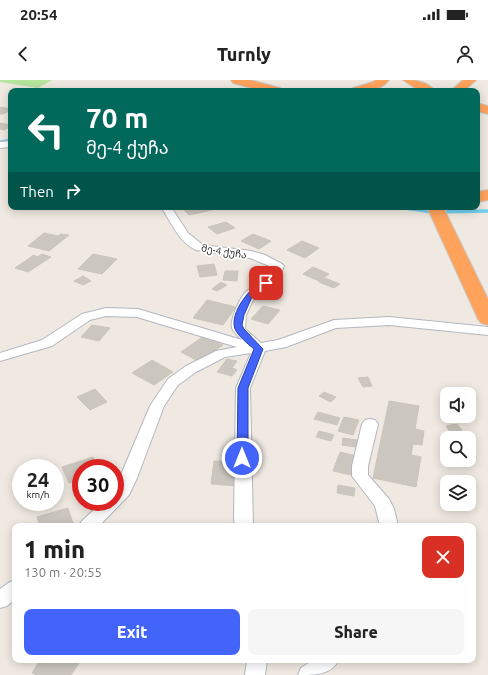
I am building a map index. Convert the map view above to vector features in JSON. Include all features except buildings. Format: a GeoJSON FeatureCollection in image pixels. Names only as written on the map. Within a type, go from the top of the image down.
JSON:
{"type":"FeatureCollection","features":[{"type":"Feature","properties":{"kind":"highway"},"geometry":{"type":"LineString","coordinates":[[367,88],[377,85],[383,80]]}},
{"type":"Feature","properties":{"kind":"highway"},"geometry":{"type":"LineString","coordinates":[[409,80],[424,88]]}},
{"type":"Feature","properties":{"kind":"highway"},"geometry":{"type":"LineString","coordinates":[[461,88],[470,80]]}},
{"type":"Feature","properties":{"kind":"highway"},"geometry":{"type":"LineString","coordinates":[[231,81],[250,88]]}},
{"type":"Feature","properties":{"kind":"highway"},"geometry":{"type":"LineString","coordinates":[[436,210],[488,318]]}},
{"type":"Feature","properties":{"kind":"street","name":"მე-4 ქუჩა"},"geometry":{"type":"LineString","coordinates":[[168,210],[186,240],[192,244],[200,248],[256,256],[271,261],[278,266],[274,276],[249,296],[240,315],[238,325],[240,330],[259,349]]}},
{"type":"Feature","properties":{"kind":"street"},"geometry":{"type":"LineString","coordinates":[[0,357],[47,343],[86,317],[106,312],[138,313],[259,349]]}},
{"type":"Feature","properties":{"kind":"street"},"geometry":{"type":"LineString","coordinates":[[124,489],[130,478],[157,406],[173,382],[191,369],[221,354],[259,349],[281,344],[334,324],[389,321],[488,330]]}},
{"type":"Feature","properties":{"kind":"street"},"geometry":{"type":"LineString","coordinates":[[243,523],[243,388],[259,349]]}},
{"type":"Feature","properties":{"kind":"street"},"geometry":{"type":"LineString","coordinates":[[370,424],[360,466],[360,476],[382,500],[386,507],[389,523]]}},
{"type":"Feature","properties":{"kind":"street"},"geometry":{"type":"LineString","coordinates":[[91,523],[104,511]]}},
{"type":"Feature","properties":{"kind":"street"},"geometry":{"type":"LineString","coordinates":[[0,600],[12,590]]}},
{"type":"Feature","properties":{"kind":"street"},"geometry":{"type":"LineString","coordinates":[[255,675],[257,663]]}},
{"type":"Feature","properties":{"kind":"street"},"geometry":{"type":"LineString","coordinates":[[308,675],[325,663]]}},
{"type":"Feature","properties":{"kind":"green space"},"geometry":{"type":"Polygon","coordinates":[[[0,80],[52,80],[38,88],[0,82],[0,80]]]}},
{"type":"Feature","properties":{"kind":"waterway"},"geometry":{"type":"LineString","coordinates":[[0,142],[8,141]]}},
{"type":"Feature","properties":{"kind":"waterway"},"geometry":{"type":"LineString","coordinates":[[419,210],[433,212],[488,211]]}},
{"type":"Feature","properties":{"kind":"route"},"geometry":{"type":"LineString","coordinates":[[242,458],[243,388],[249,370],[259,349],[240,330],[238,325],[240,315],[249,296],[266,283]]}}]}
